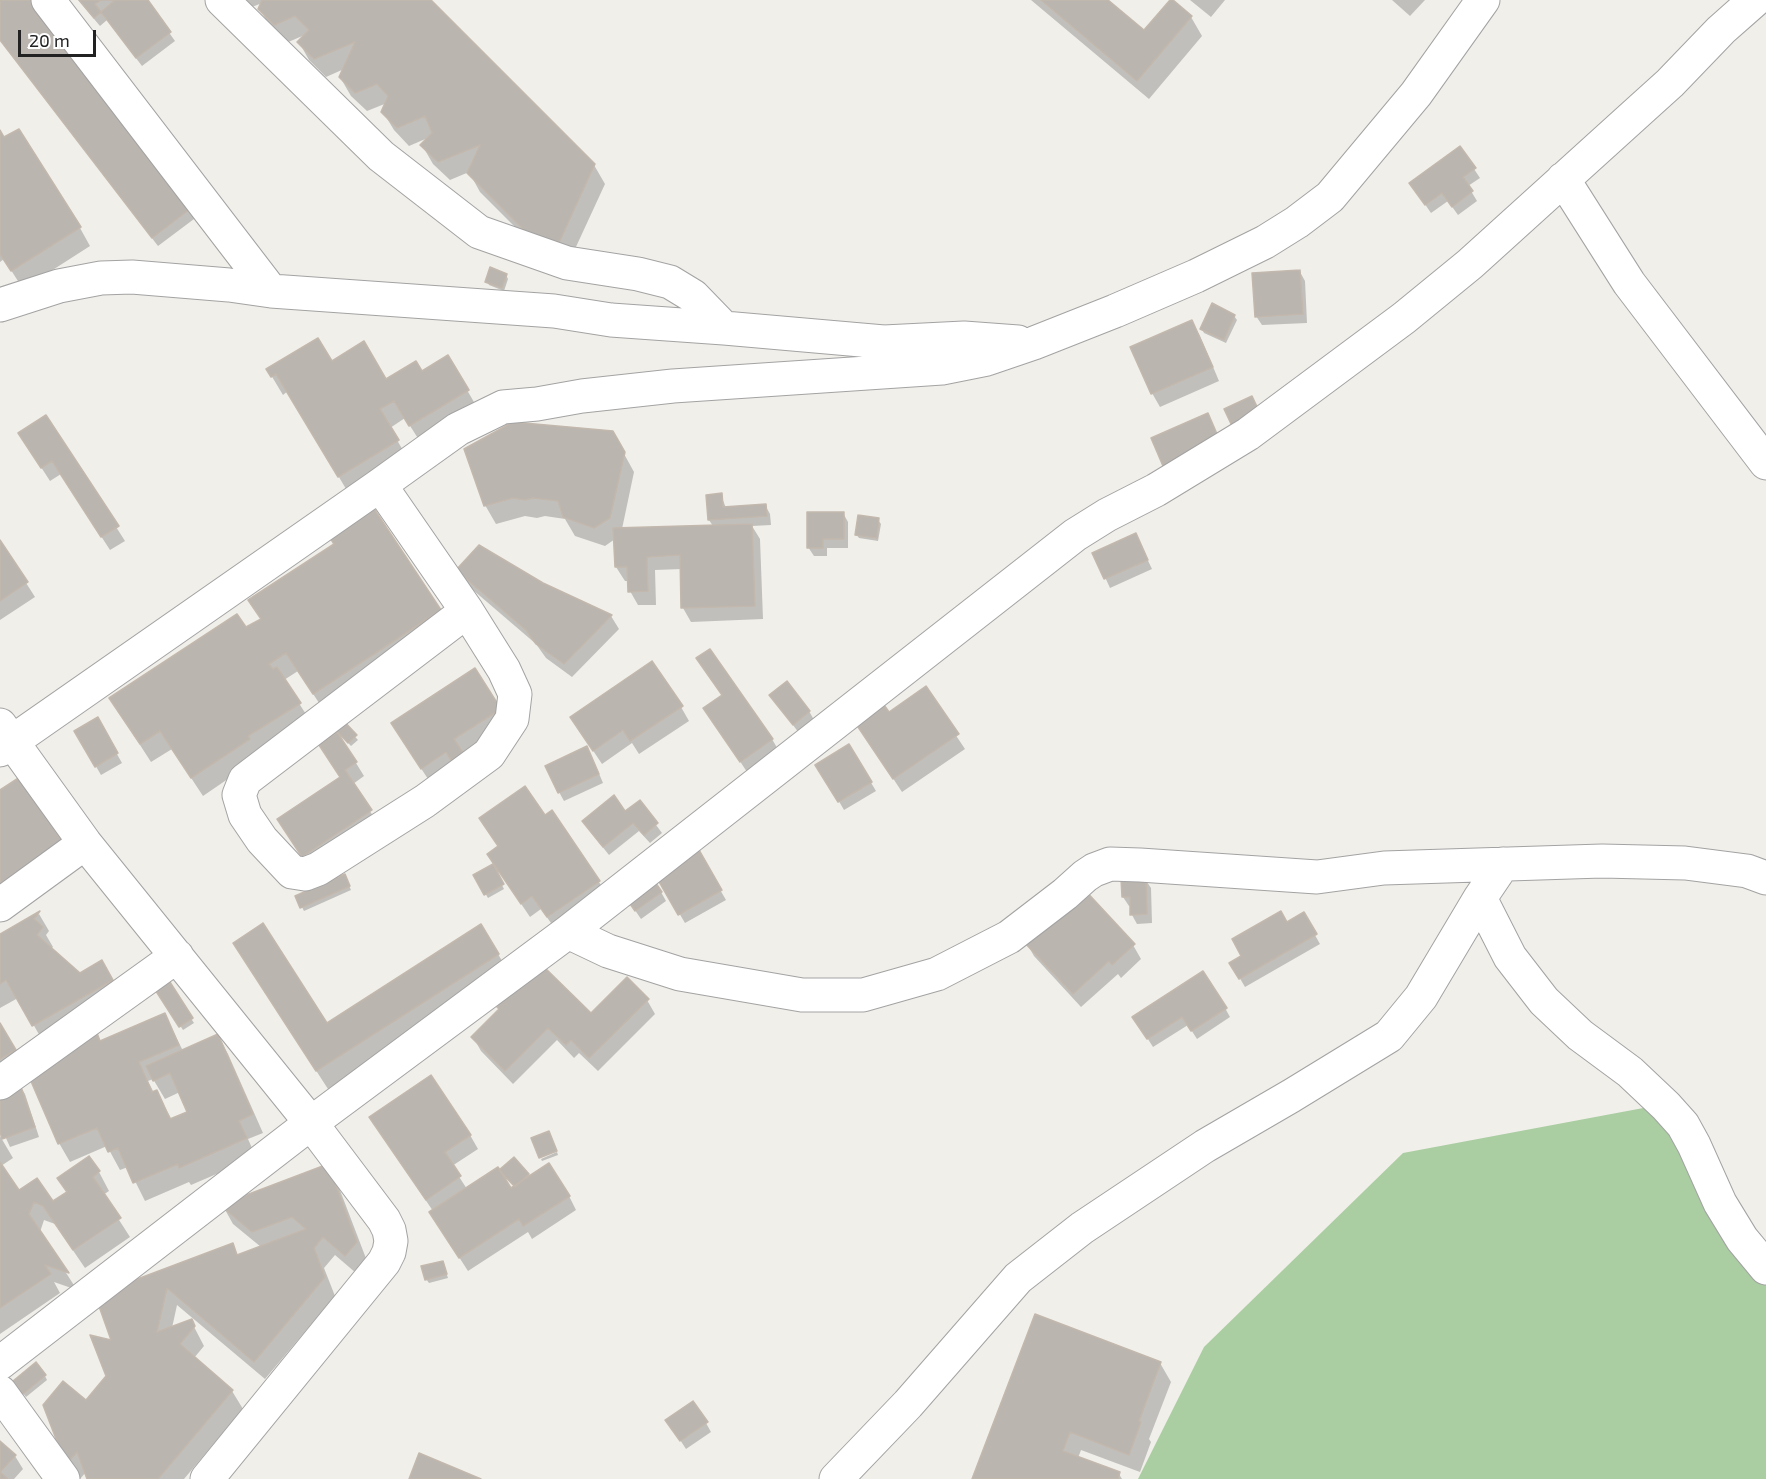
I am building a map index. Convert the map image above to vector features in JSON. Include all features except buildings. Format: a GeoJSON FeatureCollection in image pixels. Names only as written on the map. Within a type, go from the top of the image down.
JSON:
{"type":"FeatureCollection","features":[{"type":"Feature","properties":{"kind":"street"},"geometry":{"type":"LineString","coordinates":[[48,0],[271,291]]}},
{"type":"Feature","properties":{"kind":"street"},"geometry":{"type":"LineString","coordinates":[[222,0],[381,156],[479,232],[567,263],[638,274],[670,282],[693,296],[724,328]]}},
{"type":"Feature","properties":{"kind":"street"},"geometry":{"type":"LineString","coordinates":[[207,1479],[384,1262],[391,1241],[389,1230],[384,1220],[311,1123],[4,739],[380,485],[458,429],[503,407],[673,386],[942,368],[987,359],[1034,343],[1196,276],[1265,242],[1297,222],[1330,196],[1416,94],[1483,0]]}},
{"type":"Feature","properties":{"kind":"street"},"geometry":{"type":"LineString","coordinates":[[0,1363],[311,1123],[568,932],[1075,535],[1107,514],[1156,490],[1248,434],[1404,318],[1470,264],[1670,83],[1721,30],[1755,0]]}},
{"type":"Feature","properties":{"kind":"street"},"geometry":{"type":"LineString","coordinates":[[1563,179],[1629,283],[1766,463]]}},
{"type":"Feature","properties":{"kind":"street"},"geometry":{"type":"LineString","coordinates":[[0,305],[80,281],[118,277],[229,285],[271,291],[554,311],[611,320],[884,342],[964,338],[1034,343]]}},
{"type":"Feature","properties":{"kind":"street"},"geometry":{"type":"LineString","coordinates":[[380,485],[467,611],[504,670],[515,694],[512,719],[489,754],[425,801],[318,869],[305,874],[292,872],[262,840],[245,815],[239,795],[245,780],[467,611]]}},
{"type":"Feature","properties":{"kind":"street"},"geometry":{"type":"LineString","coordinates":[[0,906],[85,843]]}},
{"type":"Feature","properties":{"kind":"street"},"geometry":{"type":"LineString","coordinates":[[568,932],[608,951],[680,974],[802,994],[863,995],[937,974],[1010,937],[1085,876],[1110,864],[1317,877],[1384,868],[1602,861],[1685,863],[1747,871],[1766,878]]}},
{"type":"Feature","properties":{"kind":"street"},"geometry":{"type":"LineString","coordinates":[[836,1479],[900,1412],[1018,1278],[1082,1228],[1204,1146],[1389,1036],[1421,997],[1503,864]]}},
{"type":"Feature","properties":{"kind":"street"},"geometry":{"type":"LineString","coordinates":[[1480,898],[1510,957],[1544,1001],[1580,1035],[1630,1072],[1683,1125],[1720,1203],[1742,1239],[1766,1268]]}},
{"type":"Feature","properties":{"kind":"street"},"geometry":{"type":"LineString","coordinates":[[0,1083],[177,956]]}},
{"type":"Feature","properties":{"kind":"street"},"geometry":{"type":"LineString","coordinates":[[0,1392],[63,1479]]}},
{"type":"Feature","properties":{"kind":"green space"},"geometry":{"type":"Polygon","coordinates":[[[1654,1106],[1766,1248],[1766,1479],[1138,1479],[1204,1347],[1403,1153],[1654,1106]]]}}]}
